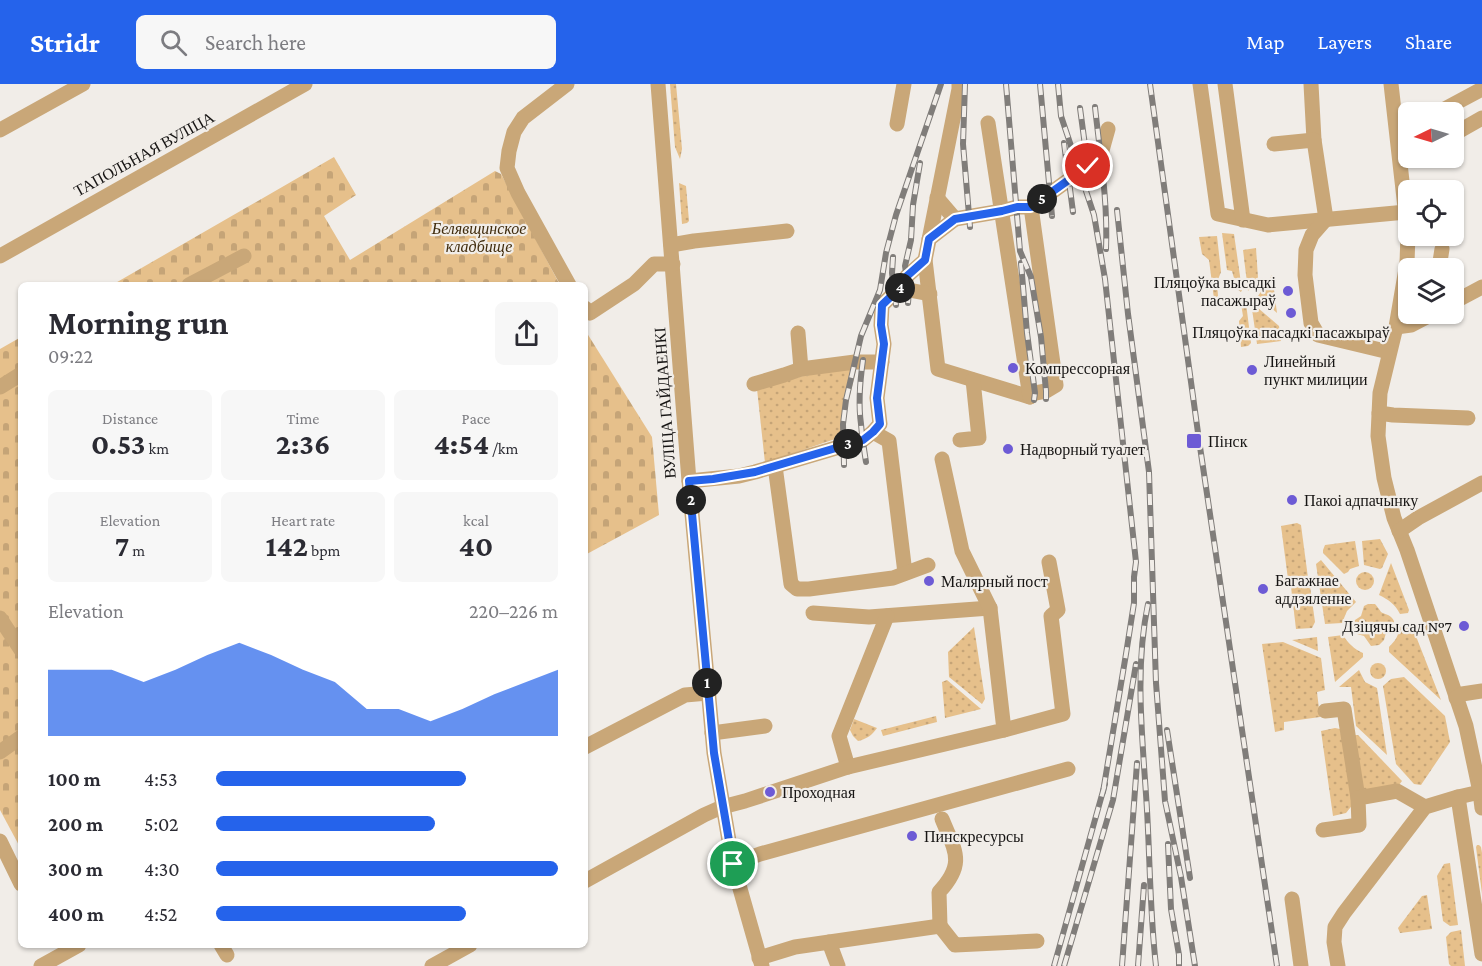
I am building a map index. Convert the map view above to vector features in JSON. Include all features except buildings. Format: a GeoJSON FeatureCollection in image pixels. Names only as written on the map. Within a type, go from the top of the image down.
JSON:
{"type":"FeatureCollection","features":[{"type":"Feature","properties":{"kind":"street"},"geometry":{"type":"LineString","coordinates":[[0,130],[83,84]]}},
{"type":"Feature","properties":{"kind":"street","name":"ТАПОЛЬНАЯ ВУЛІЦА"},"geometry":{"type":"LineString","coordinates":[[0,256],[305,84]]}},
{"type":"Feature","properties":{"kind":"street"},"geometry":{"type":"LineString","coordinates":[[567,84],[523,118],[514,132],[507,168],[518,193],[567,282]]}},
{"type":"Feature","properties":{"kind":"street","name":"ВУЛІЦА ГАЙДАЕНКІ"},"geometry":{"type":"LineString","coordinates":[[658,84],[689,481],[712,733],[722,807],[733,864],[761,962]]}},
{"type":"Feature","properties":{"kind":"street"},"geometry":{"type":"LineString","coordinates":[[897,124],[904,84]]}},
{"type":"Feature","properties":{"kind":"street"},"geometry":{"type":"LineString","coordinates":[[959,84],[925,260],[938,369],[1030,396],[1047,391],[1056,385],[1031,207]]}},
{"type":"Feature","properties":{"kind":"street"},"geometry":{"type":"LineString","coordinates":[[1200,84],[1218,214],[1268,225],[1398,213]]}},
{"type":"Feature","properties":{"kind":"street"},"geometry":{"type":"LineString","coordinates":[[1225,84],[1243,220]]}},
{"type":"Feature","properties":{"kind":"street"},"geometry":{"type":"LineString","coordinates":[[1311,84],[1314,140],[1326,219],[1312,235],[1306,250],[1305,275],[1311,323],[1318,335],[1389,352]]}},
{"type":"Feature","properties":{"kind":"street"},"geometry":{"type":"LineString","coordinates":[[1391,84],[1398,124]]}},
{"type":"Feature","properties":{"kind":"street"},"geometry":{"type":"LineString","coordinates":[[1458,102],[1482,89]]}},
{"type":"Feature","properties":{"kind":"street"},"geometry":{"type":"LineString","coordinates":[[1464,128],[1482,118]]}},
{"type":"Feature","properties":{"kind":"street"},"geometry":{"type":"LineString","coordinates":[[988,123],[1030,396]]}},
{"type":"Feature","properties":{"kind":"street"},"geometry":{"type":"LineString","coordinates":[[929,239],[955,219],[1017,207],[1031,207],[1101,154],[1108,129]]}},
{"type":"Feature","properties":{"kind":"street"},"geometry":{"type":"LineString","coordinates":[[1274,144],[1314,140]]}},
{"type":"Feature","properties":{"kind":"street"},"geometry":{"type":"LineString","coordinates":[[1208,146],[1233,143]]}},
{"type":"Feature","properties":{"kind":"street"},"geometry":{"type":"LineString","coordinates":[[937,198],[955,219]]}},
{"type":"Feature","properties":{"kind":"street"},"geometry":{"type":"LineString","coordinates":[[671,244],[787,231]]}},
{"type":"Feature","properties":{"kind":"street"},"geometry":{"type":"LineString","coordinates":[[1408,246],[1407,262],[1395,327],[1380,393],[1378,436],[1384,478],[1394,518],[1466,726],[1477,750],[1482,808]]}},
{"type":"Feature","properties":{"kind":"street"},"geometry":{"type":"LineString","coordinates":[[1441,258],[1442,249]]}},
{"type":"Feature","properties":{"kind":"street"},"geometry":{"type":"LineString","coordinates":[[195,282],[244,256]]}},
{"type":"Feature","properties":{"kind":"street"},"geometry":{"type":"LineString","coordinates":[[689,481],[739,476],[863,440],[873,432],[880,424],[877,398],[884,344],[881,325],[882,305],[905,283],[907,276],[925,260]]}},
{"type":"Feature","properties":{"kind":"street"},"geometry":{"type":"LineString","coordinates":[[588,311],[634,284],[654,264],[673,264]]}},
{"type":"Feature","properties":{"kind":"street"},"geometry":{"type":"LineString","coordinates":[[905,283],[909,290],[930,294]]}},
{"type":"Feature","properties":{"kind":"street"},"geometry":{"type":"LineString","coordinates":[[1464,297],[1482,287]]}},
{"type":"Feature","properties":{"kind":"street"},"geometry":{"type":"LineString","coordinates":[[1395,327],[1413,324]]}},
{"type":"Feature","properties":{"kind":"street"},"geometry":{"type":"LineString","coordinates":[[798,333],[801,369]]}},
{"type":"Feature","properties":{"kind":"street"},"geometry":{"type":"LineString","coordinates":[[754,384],[801,369],[855,362],[882,362]]}},
{"type":"Feature","properties":{"kind":"street"},"geometry":{"type":"LineString","coordinates":[[0,387],[18,376]]}},
{"type":"Feature","properties":{"kind":"street"},"geometry":{"type":"LineString","coordinates":[[960,440],[980,438],[973,380]]}},
{"type":"Feature","properties":{"kind":"street"},"geometry":{"type":"LineString","coordinates":[[1379,413],[1468,418]]}},
{"type":"Feature","properties":{"kind":"street"},"geometry":{"type":"LineString","coordinates":[[873,432],[889,441],[904,573]]}},
{"type":"Feature","properties":{"kind":"street"},"geometry":{"type":"LineString","coordinates":[[942,459],[962,551],[990,608],[1004,730]]}},
{"type":"Feature","properties":{"kind":"street"},"geometry":{"type":"LineString","coordinates":[[775,466],[791,584],[797,589],[893,578],[928,565]]}},
{"type":"Feature","properties":{"kind":"street"},"geometry":{"type":"LineString","coordinates":[[1399,531],[1482,483]]}},
{"type":"Feature","properties":{"kind":"street"},"geometry":{"type":"LineString","coordinates":[[588,879],[722,807],[848,767],[1063,714],[1051,615],[1058,610],[1049,562]]}},
{"type":"Feature","properties":{"kind":"street"},"geometry":{"type":"LineString","coordinates":[[813,613],[869,617],[990,608]]}},
{"type":"Feature","properties":{"kind":"street"},"geometry":{"type":"LineString","coordinates":[[848,767],[839,736],[887,616]]}},
{"type":"Feature","properties":{"kind":"street"},"geometry":{"type":"LineString","coordinates":[[0,618],[18,645]]}},
{"type":"Feature","properties":{"kind":"street"},"geometry":{"type":"LineString","coordinates":[[1456,698],[1462,694],[1482,691]]}},
{"type":"Feature","properties":{"kind":"street"},"geometry":{"type":"LineString","coordinates":[[588,745],[685,695],[708,693]]}},
{"type":"Feature","properties":{"kind":"street"},"geometry":{"type":"LineString","coordinates":[[1323,830],[1359,825],[1358,798],[1344,709],[1325,711]]}},
{"type":"Feature","properties":{"kind":"street"},"geometry":{"type":"LineString","coordinates":[[712,733],[765,726]]}},
{"type":"Feature","properties":{"kind":"street"},"geometry":{"type":"LineString","coordinates":[[0,752],[18,739]]}},
{"type":"Feature","properties":{"kind":"street"},"geometry":{"type":"LineString","coordinates":[[733,864],[760,854],[1068,770]]}},
{"type":"Feature","properties":{"kind":"street"},"geometry":{"type":"LineString","coordinates":[[1358,798],[1397,791],[1425,807]]}},
{"type":"Feature","properties":{"kind":"street"},"geometry":{"type":"LineString","coordinates":[[1338,966],[1334,942],[1335,927],[1425,807],[1480,792]]}},
{"type":"Feature","properties":{"kind":"street"},"geometry":{"type":"LineString","coordinates":[[1458,797],[1482,954]]}},
{"type":"Feature","properties":{"kind":"street"},"geometry":{"type":"LineString","coordinates":[[942,819],[957,857],[951,879],[939,892],[940,926],[955,945],[1036,941]]}},
{"type":"Feature","properties":{"kind":"street"},"geometry":{"type":"LineString","coordinates":[[0,841],[18,878]]}},
{"type":"Feature","properties":{"kind":"street"},"geometry":{"type":"LineString","coordinates":[[1292,899],[1302,966]]}},
{"type":"Feature","properties":{"kind":"street"},"geometry":{"type":"LineString","coordinates":[[761,962],[795,947],[940,926]]}},
{"type":"Feature","properties":{"kind":"street"},"geometry":{"type":"LineString","coordinates":[[829,942],[838,966]]}},
{"type":"Feature","properties":{"kind":"street"},"geometry":{"type":"LineString","coordinates":[[41,966],[73,948]]}},
{"type":"Feature","properties":{"kind":"street"},"geometry":{"type":"LineString","coordinates":[[432,966],[465,948]]}},
{"type":"Feature","properties":{"kind":"green space"},"geometry":{"type":"Polygon","coordinates":[[[670,84],[676,84],[682,149],[680,159],[675,147],[670,84]]]}},
{"type":"Feature","properties":{"kind":"green space","name":"Белявщинское кладбище"},"geometry":{"type":"Polygon","coordinates":[[[334,157],[356,195],[324,216],[350,260],[495,171],[501,174],[558,282],[117,282],[334,157]]]}},
{"type":"Feature","properties":{"kind":"green space"},"geometry":{"type":"Polygon","coordinates":[[[679,183],[686,186],[689,221],[682,224],[679,183]]]}},
{"type":"Feature","properties":{"kind":"green space"},"geometry":{"type":"Polygon","coordinates":[[[1222,233],[1234,234],[1241,292],[1237,289],[1232,271],[1227,270],[1222,233]]]}},
{"type":"Feature","properties":{"kind":"green space"},"geometry":{"type":"Polygon","coordinates":[[[1217,236],[1221,272],[1217,282],[1218,296],[1214,299],[1209,260],[1202,254],[1199,237],[1217,236]]]}},
{"type":"Feature","properties":{"kind":"green space"},"geometry":{"type":"Polygon","coordinates":[[[1256,248],[1258,278],[1248,291],[1243,250],[1256,248]]]}},
{"type":"Feature","properties":{"kind":"green space"},"geometry":{"type":"Polygon","coordinates":[[[1272,275],[1277,313],[1258,296],[1272,275]]]}},
{"type":"Feature","properties":{"kind":"green space"},"geometry":{"type":"Polygon","coordinates":[[[1251,302],[1279,326],[1281,341],[1257,344],[1251,302]]]}},
{"type":"Feature","properties":{"kind":"green space"},"geometry":{"type":"Polygon","coordinates":[[[1246,303],[1251,343],[1241,347],[1239,321],[1243,316],[1241,304],[1246,303]]]}},
{"type":"Feature","properties":{"kind":"green space"},"geometry":{"type":"Polygon","coordinates":[[[588,335],[652,437],[659,515],[588,553],[588,335]]]}},
{"type":"Feature","properties":{"kind":"green space"},"geometry":{"type":"Polygon","coordinates":[[[18,339],[18,843],[0,810],[0,349],[18,339]]]}},
{"type":"Feature","properties":{"kind":"green space"},"geometry":{"type":"Polygon","coordinates":[[[852,368],[856,370],[838,438],[765,463],[757,389],[803,376],[852,368]]]}},
{"type":"Feature","properties":{"kind":"green space"},"geometry":{"type":"Polygon","coordinates":[[[1297,523],[1301,525],[1308,578],[1291,581],[1288,579],[1281,526],[1297,523]]]}},
{"type":"Feature","properties":{"kind":"green space"},"geometry":{"type":"Polygon","coordinates":[[[1380,539],[1388,554],[1382,568],[1364,565],[1362,541],[1380,539]]]}},
{"type":"Feature","properties":{"kind":"green space"},"geometry":{"type":"Polygon","coordinates":[[[1355,541],[1359,566],[1344,574],[1323,553],[1323,550],[1325,545],[1355,541]]]}},
{"type":"Feature","properties":{"kind":"green space"},"geometry":{"type":"Polygon","coordinates":[[[1321,560],[1356,602],[1347,611],[1342,623],[1325,624],[1316,564],[1321,560]]]}},
{"type":"Feature","properties":{"kind":"green space"},"geometry":{"type":"Polygon","coordinates":[[[1391,563],[1409,610],[1408,613],[1400,614],[1391,603],[1379,595],[1391,563]]]}},
{"type":"Feature","properties":{"kind":"green space"},"geometry":{"type":"Polygon","coordinates":[[[1365,572],[1371,575],[1374,581],[1371,587],[1365,590],[1359,587],[1356,581],[1359,575],[1365,572]]]}},
{"type":"Feature","properties":{"kind":"green space"},"geometry":{"type":"Polygon","coordinates":[[[1308,585],[1315,622],[1312,628],[1296,629],[1291,587],[1308,585]]]}},
{"type":"Feature","properties":{"kind":"green space"},"geometry":{"type":"Polygon","coordinates":[[[1375,604],[1394,622],[1379,645],[1371,646],[1364,636],[1357,634],[1352,627],[1352,622],[1361,616],[1364,606],[1375,604]]]}},
{"type":"Feature","properties":{"kind":"green space"},"geometry":{"type":"Polygon","coordinates":[[[1412,626],[1441,700],[1389,652],[1389,647],[1396,638],[1399,627],[1412,626]]]}},
{"type":"Feature","properties":{"kind":"green space"},"geometry":{"type":"Polygon","coordinates":[[[974,627],[985,699],[982,704],[949,677],[948,652],[974,627]]]}},
{"type":"Feature","properties":{"kind":"green space"},"geometry":{"type":"Polygon","coordinates":[[[1343,635],[1352,646],[1363,653],[1363,657],[1335,682],[1328,637],[1343,635]]]}},
{"type":"Feature","properties":{"kind":"green space"},"geometry":{"type":"Polygon","coordinates":[[[1317,637],[1318,651],[1292,640],[1317,637]]]}},
{"type":"Feature","properties":{"kind":"green space"},"geometry":{"type":"Polygon","coordinates":[[[1283,642],[1321,658],[1325,690],[1317,692],[1320,717],[1284,722],[1284,730],[1275,732],[1262,644],[1283,642]]]}},
{"type":"Feature","properties":{"kind":"green space"},"geometry":{"type":"Polygon","coordinates":[[[1375,663],[1381,663],[1386,671],[1384,677],[1375,679],[1370,674],[1370,668],[1375,663]]]}},
{"type":"Feature","properties":{"kind":"green space"},"geometry":{"type":"Polygon","coordinates":[[[1359,670],[1365,682],[1377,688],[1387,755],[1356,726],[1351,687],[1339,687],[1359,670]]]}},
{"type":"Feature","properties":{"kind":"green space"},"geometry":{"type":"Polygon","coordinates":[[[1404,677],[1445,716],[1450,742],[1421,785],[1414,784],[1396,764],[1383,686],[1391,679],[1404,677]]]}},
{"type":"Feature","properties":{"kind":"green space"},"geometry":{"type":"Polygon","coordinates":[[[947,680],[981,709],[945,718],[942,682],[947,680]]]}},
{"type":"Feature","properties":{"kind":"green space"},"geometry":{"type":"Polygon","coordinates":[[[936,716],[937,722],[883,736],[881,730],[936,716]]]}},
{"type":"Feature","properties":{"kind":"green space"},"geometry":{"type":"Polygon","coordinates":[[[854,719],[877,728],[869,736],[858,741],[850,730],[854,719]]]}},
{"type":"Feature","properties":{"kind":"green space"},"geometry":{"type":"Polygon","coordinates":[[[1340,729],[1354,803],[1346,813],[1333,816],[1321,731],[1340,729]]]}},
{"type":"Feature","properties":{"kind":"green space"},"geometry":{"type":"Polygon","coordinates":[[[1352,735],[1358,735],[1402,781],[1399,785],[1362,790],[1352,735]]]}},
{"type":"Feature","properties":{"kind":"green space"},"geometry":{"type":"Polygon","coordinates":[[[1477,845],[1481,847],[1482,853],[1482,894],[1476,847],[1477,845]]]}},
{"type":"Feature","properties":{"kind":"green space"},"geometry":{"type":"Polygon","coordinates":[[[1450,863],[1458,925],[1450,926],[1443,921],[1437,876],[1444,864],[1450,863]]]}},
{"type":"Feature","properties":{"kind":"green space"},"geometry":{"type":"Polygon","coordinates":[[[1427,895],[1432,929],[1400,933],[1398,928],[1422,896],[1427,895]]]}},
{"type":"Feature","properties":{"kind":"green space"},"geometry":{"type":"Polygon","coordinates":[[[1461,930],[1465,966],[1451,966],[1446,937],[1451,932],[1461,930]]]}},
{"type":"Feature","properties":{"kind":"railway"},"geometry":{"type":"LineString","coordinates":[[844,465],[843,424],[846,400],[861,336],[880,290],[886,253],[896,215],[941,84]]}},
{"type":"Feature","properties":{"kind":"railway"},"geometry":{"type":"LineString","coordinates":[[965,84],[963,144],[970,227]]}},
{"type":"Feature","properties":{"kind":"railway"},"geometry":{"type":"LineString","coordinates":[[1006,84],[1020,251],[1031,277],[1041,337],[1046,399]]}},
{"type":"Feature","properties":{"kind":"railway"},"geometry":{"type":"LineString","coordinates":[[1040,84],[1052,216]]}},
{"type":"Feature","properties":{"kind":"railway"},"geometry":{"type":"LineString","coordinates":[[1058,84],[1061,116],[1094,215],[1105,279],[1136,562],[1134,603],[1103,792]]}},
{"type":"Feature","properties":{"kind":"railway"},"geometry":{"type":"LineString","coordinates":[[1150,84],[1199,440],[1277,966]]}},
{"type":"Feature","properties":{"kind":"railway"},"geometry":{"type":"LineString","coordinates":[[1095,107],[1105,196],[1106,249]]}},
{"type":"Feature","properties":{"kind":"railway"},"geometry":{"type":"LineString","coordinates":[[1080,108],[1090,183]]}},
{"type":"Feature","properties":{"kind":"railway"},"geometry":{"type":"LineString","coordinates":[[1064,143],[1073,212]]}},
{"type":"Feature","properties":{"kind":"railway"},"geometry":{"type":"LineString","coordinates":[[908,303],[909,290],[905,266],[911,240],[913,205],[920,163]]}},
{"type":"Feature","properties":{"kind":"railway"},"geometry":{"type":"LineString","coordinates":[[1117,210],[1149,472],[1156,683],[1165,801],[1181,877],[1195,966]]}},
{"type":"Feature","properties":{"kind":"railway"},"geometry":{"type":"LineString","coordinates":[[893,257],[892,273],[896,305]]}},
{"type":"Feature","properties":{"kind":"railway"},"geometry":{"type":"LineString","coordinates":[[1021,263],[1034,400]]}},
{"type":"Feature","properties":{"kind":"railway"},"geometry":{"type":"LineString","coordinates":[[863,360],[860,408],[866,462]]}},
{"type":"Feature","properties":{"kind":"railway"},"geometry":{"type":"LineString","coordinates":[[1148,604],[1140,681],[1156,966]]}},
{"type":"Feature","properties":{"kind":"railway"},"geometry":{"type":"LineString","coordinates":[[1064,966],[1113,800],[1136,664]]}},
{"type":"Feature","properties":{"kind":"railway"},"geometry":{"type":"LineString","coordinates":[[1167,730],[1190,878]]}},
{"type":"Feature","properties":{"kind":"railway"},"geometry":{"type":"LineString","coordinates":[[1122,966],[1137,763]]}},
{"type":"Feature","properties":{"kind":"railway"},"geometry":{"type":"LineString","coordinates":[[1054,966],[1105,784]]}},
{"type":"Feature","properties":{"kind":"railway"},"geometry":{"type":"LineString","coordinates":[[1168,844],[1171,909],[1179,966]]}},
{"type":"Feature","properties":{"kind":"railway"},"geometry":{"type":"LineString","coordinates":[[1138,966],[1144,885]]}},
{"type":"Feature","properties":{"kind":"place","name":"Пляцоўка высадкі пасажыраў"},"geometry":{"type":"Point","coordinates":[1288,291]}},
{"type":"Feature","properties":{"kind":"place","name":"Пляцоўка пасадкі пасажыраў"},"geometry":{"type":"Point","coordinates":[1291,313]}},
{"type":"Feature","properties":{"kind":"place","name":"Компрессорная"},"geometry":{"type":"Point","coordinates":[1013,368]}},
{"type":"Feature","properties":{"kind":"place","name":"Линейный пункт милиции"},"geometry":{"type":"Point","coordinates":[1252,370]}},
{"type":"Feature","properties":{"kind":"place","name":"Пінск"},"geometry":{"type":"Point","coordinates":[1194,441]}},
{"type":"Feature","properties":{"kind":"place","name":"Надворный туалет"},"geometry":{"type":"Point","coordinates":[1008,449]}},
{"type":"Feature","properties":{"kind":"place","name":"Пакоі адпачынку"},"geometry":{"type":"Point","coordinates":[1292,500]}},
{"type":"Feature","properties":{"kind":"place","name":"Малярный пост"},"geometry":{"type":"Point","coordinates":[929,581]}},
{"type":"Feature","properties":{"kind":"place","name":"Багажнае аддзяленне"},"geometry":{"type":"Point","coordinates":[1263,589]}},
{"type":"Feature","properties":{"kind":"place","name":"Дзіцячы сад №7"},"geometry":{"type":"Point","coordinates":[1464,626]}},
{"type":"Feature","properties":{"kind":"place","name":"Проходная"},"geometry":{"type":"Point","coordinates":[770,792]}},
{"type":"Feature","properties":{"kind":"place","name":"Пинскресурсы"},"geometry":{"type":"Point","coordinates":[912,836]}},
{"type":"Feature","properties":{"kind":"route"},"geometry":{"type":"LineString","coordinates":[[733,864],[714,753],[689,481],[739,476],[863,440],[880,424],[877,398],[884,344],[881,325],[882,305],[905,283],[907,276],[925,260],[929,239],[955,219],[1017,207],[1031,207],[1088,166]]}}]}
